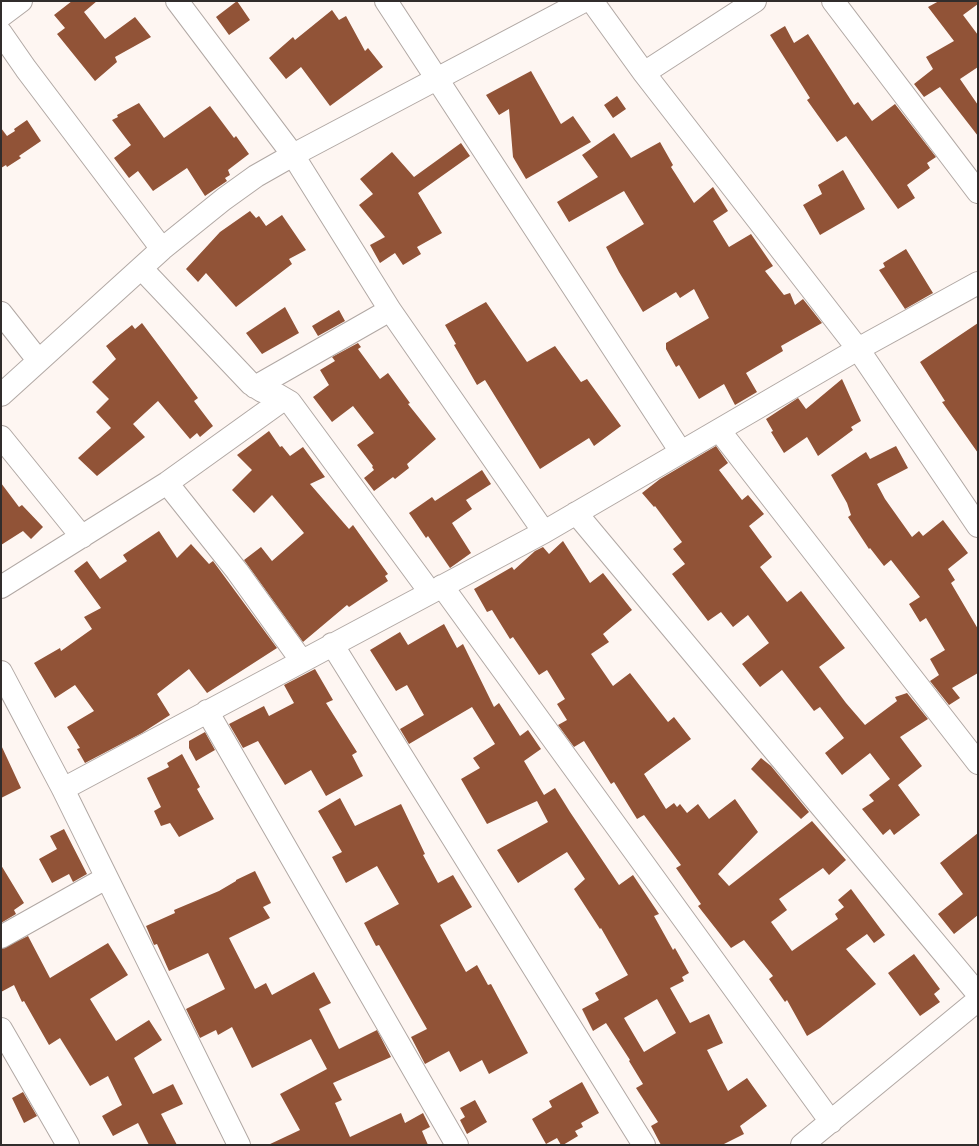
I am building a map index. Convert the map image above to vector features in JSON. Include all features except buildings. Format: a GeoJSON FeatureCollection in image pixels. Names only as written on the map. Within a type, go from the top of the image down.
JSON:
{"type":"FeatureCollection","features":[{"type":"Feature","properties":{"kind":"street"},"geometry":{"type":"LineString","coordinates":[[21,1],[1,19],[26,69],[162,248]]}},
{"type":"Feature","properties":{"kind":"street"},"geometry":{"type":"LineString","coordinates":[[177,1],[293,155],[390,310],[544,532]]}},
{"type":"Feature","properties":{"kind":"street"},"geometry":{"type":"LineString","coordinates":[[386,1],[681,452]]}},
{"type":"Feature","properties":{"kind":"street"},"geometry":{"type":"LineString","coordinates":[[1,395],[162,248],[256,176],[584,1]]}},
{"type":"Feature","properties":{"kind":"street"},"geometry":{"type":"LineString","coordinates":[[592,1],[644,73],[858,349],[978,526]]}},
{"type":"Feature","properties":{"kind":"street"},"geometry":{"type":"LineString","coordinates":[[644,73],[755,1]]}},
{"type":"Feature","properties":{"kind":"street"},"geometry":{"type":"LineString","coordinates":[[833,1],[978,192]]}},
{"type":"Feature","properties":{"kind":"street"},"geometry":{"type":"LineString","coordinates":[[141,268],[255,387],[284,398],[290,402],[436,589],[831,1122]]}},
{"type":"Feature","properties":{"kind":"street"},"geometry":{"type":"LineString","coordinates":[[63,789],[301,660],[544,532],[858,349],[978,284]]}},
{"type":"Feature","properties":{"kind":"street"},"geometry":{"type":"LineString","coordinates":[[255,387],[390,310]]}},
{"type":"Feature","properties":{"kind":"street"},"geometry":{"type":"LineString","coordinates":[[1,313],[38,360]]}},
{"type":"Feature","properties":{"kind":"street"},"geometry":{"type":"LineString","coordinates":[[1,587],[167,483],[284,398]]}},
{"type":"Feature","properties":{"kind":"street"},"geometry":{"type":"LineString","coordinates":[[719,430],[978,763]]}},
{"type":"Feature","properties":{"kind":"street"},"geometry":{"type":"LineString","coordinates":[[1,437],[82,537]]}},
{"type":"Feature","properties":{"kind":"street"},"geometry":{"type":"LineString","coordinates":[[167,483],[237,571],[301,660]]}},
{"type":"Feature","properties":{"kind":"street"},"geometry":{"type":"LineString","coordinates":[[576,513],[978,994]]}},
{"type":"Feature","properties":{"kind":"street"},"geometry":{"type":"LineString","coordinates":[[332,644],[644,1145]]}},
{"type":"Feature","properties":{"kind":"street"},"geometry":{"type":"LineString","coordinates":[[1,672],[63,789],[239,1145]]}},
{"type":"Feature","properties":{"kind":"street"},"geometry":{"type":"LineString","coordinates":[[207,711],[457,1145]]}},
{"type":"Feature","properties":{"kind":"street"},"geometry":{"type":"LineString","coordinates":[[1,937],[106,878]]}},
{"type":"Feature","properties":{"kind":"street"},"geometry":{"type":"LineString","coordinates":[[802,1145],[978,1000]]}},
{"type":"Feature","properties":{"kind":"street"},"geometry":{"type":"LineString","coordinates":[[1,1029],[68,1145]]}}]}
